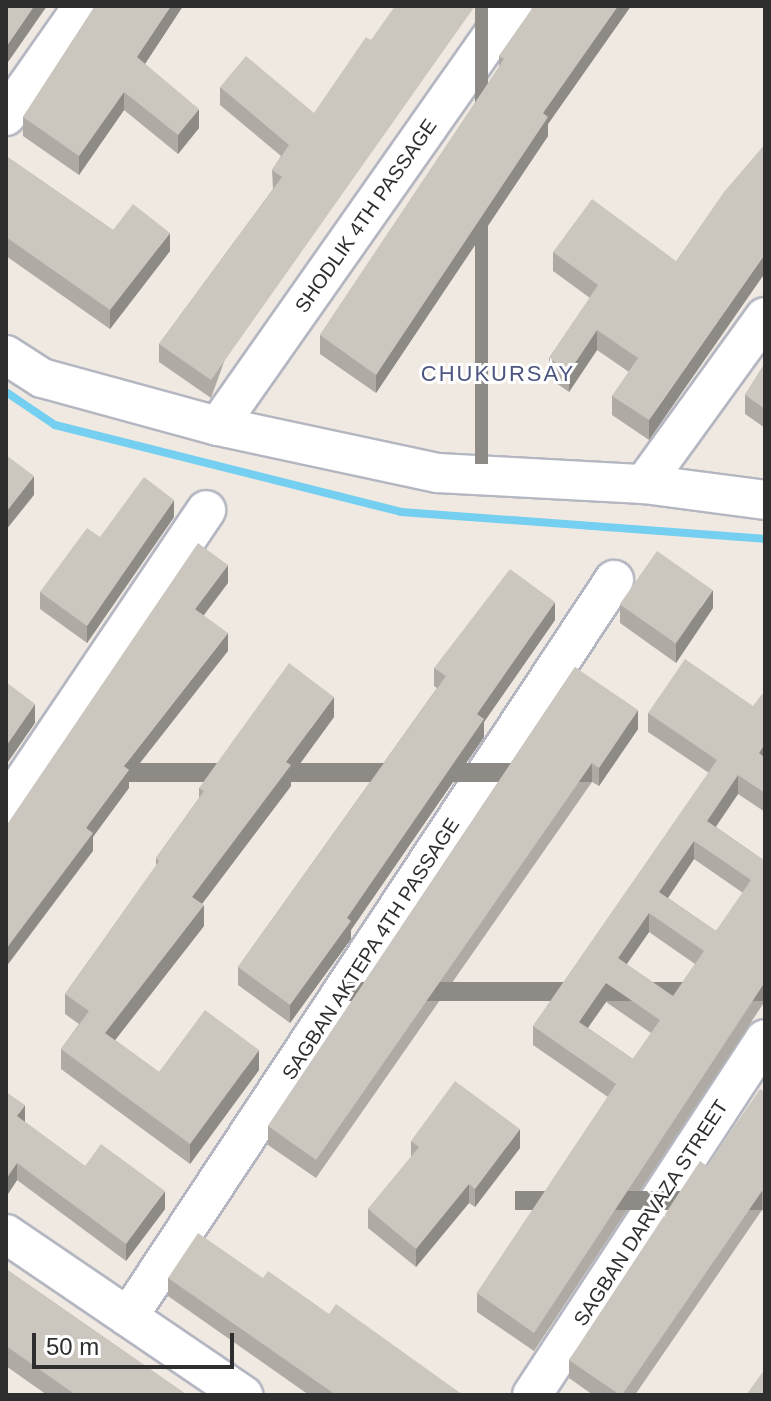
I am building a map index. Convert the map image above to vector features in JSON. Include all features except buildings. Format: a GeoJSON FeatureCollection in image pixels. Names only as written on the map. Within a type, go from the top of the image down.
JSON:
{"type":"FeatureCollection","features":[{"type":"Feature","properties":{"kind":"street"},"geometry":{"type":"LineString","coordinates":[[6,116],[83,6]]}},
{"type":"Feature","properties":{"kind":"street","name":"SHODLIK 4TH PASSAGE"},"geometry":{"type":"LineString","coordinates":[[218,426],[513,6]]}},
{"type":"Feature","properties":{"kind":"street"},"geometry":{"type":"LineString","coordinates":[[644,484],[765,317]]}},
{"type":"Feature","properties":{"kind":"street"},"geometry":{"type":"LineString","coordinates":[[6,355],[42,378],[218,426],[438,473],[644,484],[765,500]]}},
{"type":"Feature","properties":{"kind":"street"},"geometry":{"type":"LineString","coordinates":[[6,807],[206,510]]}},
{"type":"Feature","properties":{"kind":"street","name":"SAGBAN AKTEPA 4TH PASSAGE"},"geometry":{"type":"LineString","coordinates":[[128,1317],[614,580]]}},
{"type":"Feature","properties":{"kind":"street","name":"SAGBAN DARVAZA STREET"},"geometry":{"type":"LineString","coordinates":[[540,1392],[765,1039]]}},
{"type":"Feature","properties":{"kind":"street"},"geometry":{"type":"LineString","coordinates":[[6,1234],[243,1395]]}},
{"type":"Feature","properties":{"kind":"waterway"},"geometry":{"type":"LineString","coordinates":[[6,392],[55,425],[401,512],[765,539]]}},
{"type":"Feature","properties":{"kind":"district","name":"CHUKURSAY"},"geometry":{"type":"Point","coordinates":[498,374]}}]}
